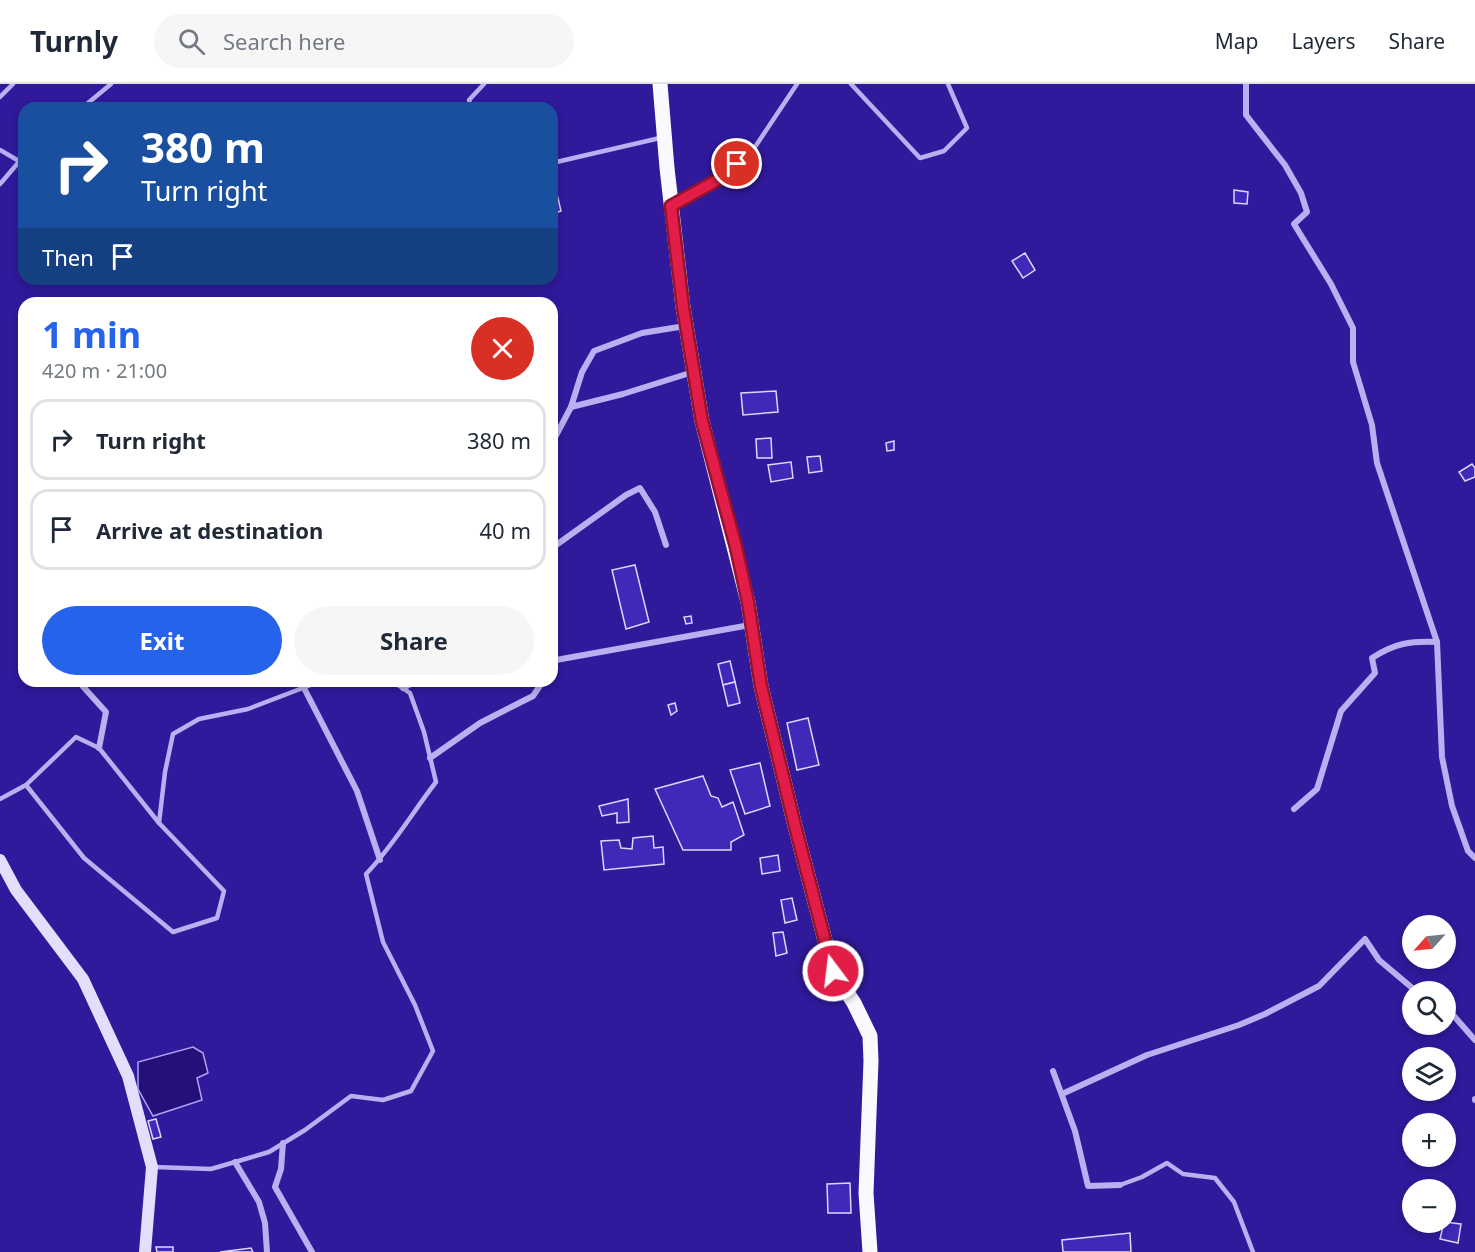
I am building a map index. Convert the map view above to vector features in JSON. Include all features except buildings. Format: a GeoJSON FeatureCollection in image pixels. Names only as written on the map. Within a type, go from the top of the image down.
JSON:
{"type":"FeatureCollection","features":[{"type":"Feature","properties":{"kind":"main road"},"geometry":{"type":"LineString","coordinates":[[660,84],[671,206],[686,326],[702,421],[736,547],[748,602],[761,686],[833,971],[854,1003],[870,1036],[866,1193],[870,1252]]}},
{"type":"Feature","properties":{"kind":"main road"},"geometry":{"type":"LineString","coordinates":[[0,860],[16,890],[83,979],[128,1076],[152,1167],[145,1252]]}},
{"type":"Feature","properties":{"kind":"street"},"geometry":{"type":"LineString","coordinates":[[1246,84],[1246,115],[1285,165],[1301,193],[1307,212],[1294,224],[1331,284],[1353,328],[1353,362],[1372,425],[1377,463],[1437,642],[1442,757],[1452,806],[1468,851],[1475,858]]}},
{"type":"Feature","properties":{"kind":"street"},"geometry":{"type":"LineString","coordinates":[[558,432],[571,407],[582,372],[594,351],[642,333],[686,326]]}},
{"type":"Feature","properties":{"kind":"street"},"geometry":{"type":"LineString","coordinates":[[571,407],[694,372]]}},
{"type":"Feature","properties":{"kind":"street"},"geometry":{"type":"LineString","coordinates":[[558,544],[626,495],[640,488],[655,512],[666,545]]}},
{"type":"Feature","properties":{"kind":"street"},"geometry":{"type":"LineString","coordinates":[[558,660],[751,624]]}},
{"type":"Feature","properties":{"kind":"street"},"geometry":{"type":"LineString","coordinates":[[1294,809],[1317,789],[1341,711],[1375,673],[1372,658],[1388,648],[1413,641],[1437,642]]}},
{"type":"Feature","properties":{"kind":"street"},"geometry":{"type":"LineString","coordinates":[[83,687],[106,712],[99,748]]}},
{"type":"Feature","properties":{"kind":"street"},"geometry":{"type":"LineString","coordinates":[[430,758],[480,723],[533,696],[539,687]]}},
{"type":"Feature","properties":{"kind":"street"},"geometry":{"type":"LineString","coordinates":[[304,688],[357,791],[380,860]]}},
{"type":"Feature","properties":{"kind":"street"},"geometry":{"type":"LineString","coordinates":[[1062,1094],[1148,1055],[1239,1025],[1319,986],[1365,939],[1380,960],[1404,981]]}},
{"type":"Feature","properties":{"kind":"street"},"geometry":{"type":"LineString","coordinates":[[1456,1018],[1475,1040]]}},
{"type":"Feature","properties":{"kind":"street"},"geometry":{"type":"LineString","coordinates":[[1053,1071],[1075,1131],[1088,1186],[1120,1185]]}},
{"type":"Feature","properties":{"kind":"street"},"geometry":{"type":"LineString","coordinates":[[283,1143],[281,1169],[275,1187],[312,1252]]}},
{"type":"Feature","properties":{"kind":"street"},"geometry":{"type":"LineString","coordinates":[[235,1162],[259,1203],[265,1224],[267,1252]]}},
{"type":"Feature","properties":{"kind":"lane"},"geometry":{"type":"LineString","coordinates":[[0,97],[13,84]]}},
{"type":"Feature","properties":{"kind":"lane"},"geometry":{"type":"LineString","coordinates":[[89,102],[111,84]]}},
{"type":"Feature","properties":{"kind":"lane"},"geometry":{"type":"LineString","coordinates":[[470,102],[484,84]]}},
{"type":"Feature","properties":{"kind":"lane"},"geometry":{"type":"LineString","coordinates":[[671,206],[721,178],[753,150],[797,84]]}},
{"type":"Feature","properties":{"kind":"lane"},"geometry":{"type":"LineString","coordinates":[[851,84],[920,158],[944,151],[967,128],[948,84]]}},
{"type":"Feature","properties":{"kind":"lane"},"geometry":{"type":"LineString","coordinates":[[558,162],[665,136]]}},
{"type":"Feature","properties":{"kind":"lane"},"geometry":{"type":"LineString","coordinates":[[0,150],[18,160]]}},
{"type":"Feature","properties":{"kind":"lane"},"geometry":{"type":"LineString","coordinates":[[0,184],[18,162]]}},
{"type":"Feature","properties":{"kind":"lane"},"geometry":{"type":"LineString","coordinates":[[159,823],[165,772],[173,734],[199,719],[248,709],[304,688]]}},
{"type":"Feature","properties":{"kind":"lane"},"geometry":{"type":"LineString","coordinates":[[152,1167],[211,1169],[269,1152],[305,1130],[351,1096],[383,1100],[411,1090],[433,1051],[415,1005],[382,942],[366,874],[380,860],[436,782],[424,732],[410,693],[403,688]]}},
{"type":"Feature","properties":{"kind":"lane"},"geometry":{"type":"LineString","coordinates":[[0,800],[26,785],[76,737],[99,748],[159,823],[224,891],[217,918],[172,932],[84,858],[26,785]]}},
{"type":"Feature","properties":{"kind":"lane"},"geometry":{"type":"LineString","coordinates":[[1120,1185],[1142,1177],[1167,1163],[1183,1174],[1215,1178],[1234,1202],[1253,1252]]}},
{"type":"Feature","properties":{"kind":"shaded area"},"geometry":{"type":"Polygon","coordinates":[[[193,1047],[203,1053],[208,1073],[197,1078],[202,1100],[153,1116],[138,1089],[138,1062],[193,1047]]]}},
{"type":"Feature","properties":{"kind":"route"},"geometry":{"type":"LineString","coordinates":[[737,164],[721,178],[671,206],[683,307],[702,421],[736,547],[748,602],[761,686],[833,971]]}}]}
